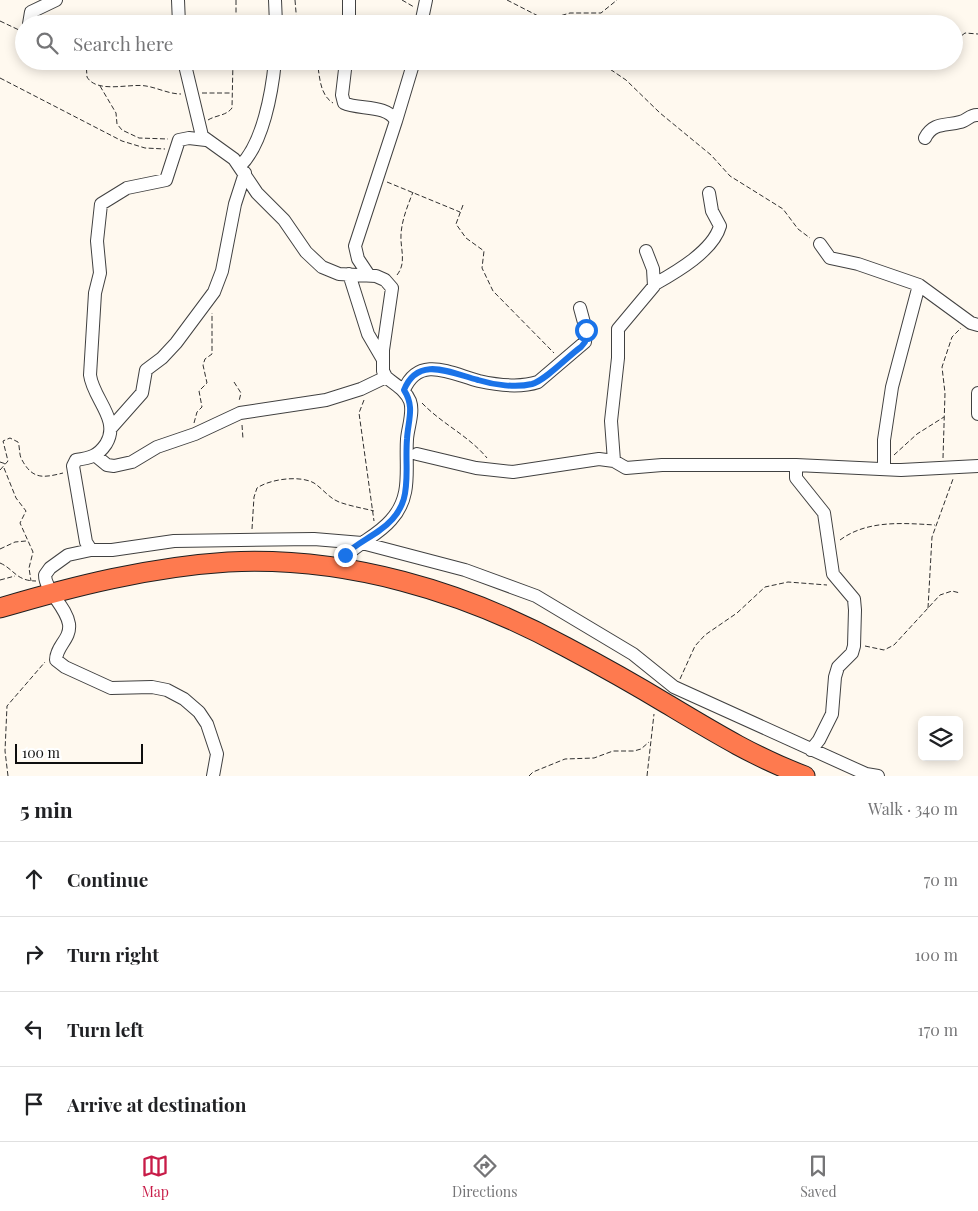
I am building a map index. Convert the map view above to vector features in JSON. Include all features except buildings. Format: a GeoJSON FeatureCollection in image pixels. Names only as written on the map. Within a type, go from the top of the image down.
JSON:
{"type":"FeatureCollection","features":[{"type":"Feature","properties":{"kind":"highway"},"geometry":{"type":"LineString","coordinates":[[0,608],[49,586],[228,562],[303,564],[337,568],[422,587],[493,611],[564,646],[753,754],[804,776]]}},
{"type":"Feature","properties":{"kind":"street"},"geometry":{"type":"LineString","coordinates":[[29,15],[30,12],[56,0]]}},
{"type":"Feature","properties":{"kind":"street"},"geometry":{"type":"LineString","coordinates":[[178,0],[179,15]]}},
{"type":"Feature","properties":{"kind":"street"},"geometry":{"type":"LineString","coordinates":[[275,0],[276,15]]}},
{"type":"Feature","properties":{"kind":"street"},"geometry":{"type":"LineString","coordinates":[[349,0],[349,15]]}},
{"type":"Feature","properties":{"kind":"street"},"geometry":{"type":"LineString","coordinates":[[423,15],[426,0]]}},
{"type":"Feature","properties":{"kind":"street"},"geometry":{"type":"LineString","coordinates":[[186,70],[198,128],[206,140]]}},
{"type":"Feature","properties":{"kind":"street"},"geometry":{"type":"LineString","coordinates":[[91,550],[86,542],[74,471],[76,460],[96,456],[108,441],[111,428],[142,393],[146,370],[162,358],[176,343],[214,292],[222,271],[242,169],[258,137],[273,70]]}},
{"type":"Feature","properties":{"kind":"street"},"geometry":{"type":"LineString","coordinates":[[345,70],[342,95],[344,103],[383,112],[393,116],[396,121]]}},
{"type":"Feature","properties":{"kind":"street"},"geometry":{"type":"LineString","coordinates":[[368,274],[358,260],[355,246],[411,70]]}},
{"type":"Feature","properties":{"kind":"street"},"geometry":{"type":"LineString","coordinates":[[924,138],[937,126],[960,122],[974,114],[978,115]]}},
{"type":"Feature","properties":{"kind":"street"},"geometry":{"type":"LineString","coordinates":[[111,428],[106,413],[92,387],[90,375],[95,293],[100,273],[97,241],[100,207],[106,199],[127,188],[166,180],[176,145],[189,138],[206,140],[227,152],[242,169],[257,193],[284,220],[313,259],[331,272],[368,274],[390,284],[392,296],[382,358],[384,380]]}},
{"type":"Feature","properties":{"kind":"street"},"geometry":{"type":"LineString","coordinates":[[614,461],[611,421],[618,358],[618,329],[655,284],[691,262],[718,234],[720,226],[712,211],[708,193]]}},
{"type":"Feature","properties":{"kind":"street"},"geometry":{"type":"LineString","coordinates":[[820,244],[830,258],[858,264],[919,285],[974,324]]}},
{"type":"Feature","properties":{"kind":"street"},"geometry":{"type":"LineString","coordinates":[[646,251],[655,284]]}},
{"type":"Feature","properties":{"kind":"street"},"geometry":{"type":"LineString","coordinates":[[349,274],[368,334],[382,358]]}},
{"type":"Feature","properties":{"kind":"street"},"geometry":{"type":"LineString","coordinates":[[884,466],[884,440],[892,387],[919,285]]}},
{"type":"Feature","properties":{"kind":"street"},"geometry":{"type":"LineString","coordinates":[[337,568],[348,552],[391,520],[398,511],[413,458],[409,424],[411,403],[406,388],[415,373],[428,369],[453,372],[490,383],[530,385],[544,378],[585,342],[586,330],[580,308]]}},
{"type":"Feature","properties":{"kind":"street"},"geometry":{"type":"LineString","coordinates":[[96,456],[107,466],[125,464],[140,458],[157,446],[195,434],[240,413],[326,400],[384,380],[406,388]]}},
{"type":"Feature","properties":{"kind":"street"},"geometry":{"type":"LineString","coordinates":[[978,393],[978,414]]}},
{"type":"Feature","properties":{"kind":"street"},"geometry":{"type":"LineString","coordinates":[[413,458],[497,471],[522,472],[590,460],[614,461],[626,468],[662,465],[943,468],[978,466]]}},
{"type":"Feature","properties":{"kind":"street"},"geometry":{"type":"LineString","coordinates":[[796,465],[796,478],[824,514],[833,574],[854,599],[854,646],[852,653],[838,667],[835,676],[832,714],[820,740],[810,750]]}},
{"type":"Feature","properties":{"kind":"street"},"geometry":{"type":"LineString","coordinates":[[214,776],[217,754],[214,744],[207,724],[190,703],[176,694],[159,688],[110,688],[59,663],[56,655],[67,638],[69,630],[66,614],[49,586],[45,575],[50,568],[65,556],[91,550],[112,550],[174,540],[367,539],[465,570],[536,596],[632,654],[674,688],[810,750],[866,774],[878,776]]}},
{"type":"Feature","properties":{"kind":"path"},"geometry":{"type":"LineString","coordinates":[[236,0],[236,15]]}},
{"type":"Feature","properties":{"kind":"path"},"geometry":{"type":"LineString","coordinates":[[295,0],[296,15]]}},
{"type":"Feature","properties":{"kind":"path"},"geometry":{"type":"LineString","coordinates":[[402,0],[418,15]]}},
{"type":"Feature","properties":{"kind":"path"},"geometry":{"type":"LineString","coordinates":[[507,0],[537,15]]}},
{"type":"Feature","properties":{"kind":"path"},"geometry":{"type":"LineString","coordinates":[[564,15],[570,13],[601,13],[617,0]]}},
{"type":"Feature","properties":{"kind":"path"},"geometry":{"type":"LineString","coordinates":[[0,21],[15,28]]}},
{"type":"Feature","properties":{"kind":"path"},"geometry":{"type":"LineString","coordinates":[[963,35],[978,34]]}},
{"type":"Feature","properties":{"kind":"path"},"geometry":{"type":"LineString","coordinates":[[87,70],[88,79],[100,85],[140,86],[172,93],[231,92]]}},
{"type":"Feature","properties":{"kind":"path"},"geometry":{"type":"LineString","coordinates":[[198,128],[214,116],[229,111],[232,103],[232,70]]}},
{"type":"Feature","properties":{"kind":"path"},"geometry":{"type":"LineString","coordinates":[[319,70],[325,96],[333,103],[344,103]]}},
{"type":"Feature","properties":{"kind":"path"},"geometry":{"type":"LineString","coordinates":[[611,70],[626,80],[666,118],[702,147],[730,176],[783,209],[798,229],[820,244]]}},
{"type":"Feature","properties":{"kind":"path"},"geometry":{"type":"LineString","coordinates":[[0,78],[122,141],[145,148],[176,145]]}},
{"type":"Feature","properties":{"kind":"path"},"geometry":{"type":"LineString","coordinates":[[100,85],[116,113],[117,124],[122,130],[146,139],[176,145]]}},
{"type":"Feature","properties":{"kind":"path"},"geometry":{"type":"LineString","coordinates":[[377,178],[460,212]]}},
{"type":"Feature","properties":{"kind":"path"},"geometry":{"type":"LineString","coordinates":[[390,284],[402,267],[401,233],[406,210],[413,192]]}},
{"type":"Feature","properties":{"kind":"path"},"geometry":{"type":"LineString","coordinates":[[463,205],[456,220],[457,228],[484,251],[482,268],[493,291],[550,347],[554,354],[556,366]]}},
{"type":"Feature","properties":{"kind":"path"},"geometry":{"type":"LineString","coordinates":[[195,434],[196,415],[202,407],[199,391],[207,383],[203,365],[205,359],[212,354],[214,292]]}},
{"type":"Feature","properties":{"kind":"path"},"geometry":{"type":"LineString","coordinates":[[943,468],[946,393],[943,365],[952,337],[974,324]]}},
{"type":"Feature","properties":{"kind":"path"},"geometry":{"type":"LineString","coordinates":[[367,539],[374,511],[359,413],[362,403],[384,380]]}},
{"type":"Feature","properties":{"kind":"path"},"geometry":{"type":"LineString","coordinates":[[234,382],[241,393],[240,413],[243,439]]}},
{"type":"Feature","properties":{"kind":"path"},"geometry":{"type":"LineString","coordinates":[[406,388],[437,418],[476,445],[497,471]]}},
{"type":"Feature","properties":{"kind":"path"},"geometry":{"type":"LineString","coordinates":[[884,466],[917,434],[944,417]]}},
{"type":"Feature","properties":{"kind":"path"},"geometry":{"type":"LineString","coordinates":[[0,470],[6,464],[8,458],[3,441],[10,438],[18,442],[21,458],[40,477],[74,471]]}},
{"type":"Feature","properties":{"kind":"path"},"geometry":{"type":"LineString","coordinates":[[0,462],[6,464]]}},
{"type":"Feature","properties":{"kind":"path"},"geometry":{"type":"LineString","coordinates":[[3,467],[16,498],[26,510],[20,524],[33,552],[29,568],[31,581]]}},
{"type":"Feature","properties":{"kind":"path"},"geometry":{"type":"LineString","coordinates":[[928,608],[932,537],[956,468]]}},
{"type":"Feature","properties":{"kind":"path"},"geometry":{"type":"LineString","coordinates":[[251,540],[254,497],[257,488],[270,482],[302,479],[314,484],[331,498],[341,503],[374,511]]}},
{"type":"Feature","properties":{"kind":"path"},"geometry":{"type":"LineString","coordinates":[[829,551],[850,534],[884,523],[935,525]]}},
{"type":"Feature","properties":{"kind":"path"},"geometry":{"type":"LineString","coordinates":[[0,549],[15,542],[27,541]]}},
{"type":"Feature","properties":{"kind":"path"},"geometry":{"type":"LineString","coordinates":[[0,563],[7,566],[15,576]]}},
{"type":"Feature","properties":{"kind":"path"},"geometry":{"type":"LineString","coordinates":[[0,580],[15,576],[49,586]]}},
{"type":"Feature","properties":{"kind":"path"},"geometry":{"type":"LineString","coordinates":[[674,688],[685,673],[695,646],[705,635],[737,613],[765,587],[788,582],[828,585],[839,581]]}},
{"type":"Feature","properties":{"kind":"path"},"geometry":{"type":"LineString","coordinates":[[854,646],[884,650],[894,645],[944,593],[960,593]]}},
{"type":"Feature","properties":{"kind":"path"},"geometry":{"type":"LineString","coordinates":[[8,776],[5,751],[8,706],[47,660],[56,655]]}},
{"type":"Feature","properties":{"kind":"path"},"geometry":{"type":"LineString","coordinates":[[647,776],[649,742],[658,699]]}},
{"type":"Feature","properties":{"kind":"path"},"geometry":{"type":"LineString","coordinates":[[529,776],[565,759],[594,758],[613,752],[634,751],[641,749],[649,742]]}},
{"type":"Feature","properties":{"kind":"route"},"geometry":{"type":"LineString","coordinates":[[345,555],[381,530],[398,511],[403,500],[408,474],[407,437],[411,411],[411,403],[404,390],[408,381],[415,373],[428,369],[438,370],[453,372],[490,383],[530,385],[544,378],[581,347],[585,342],[586,330]]}}]}
